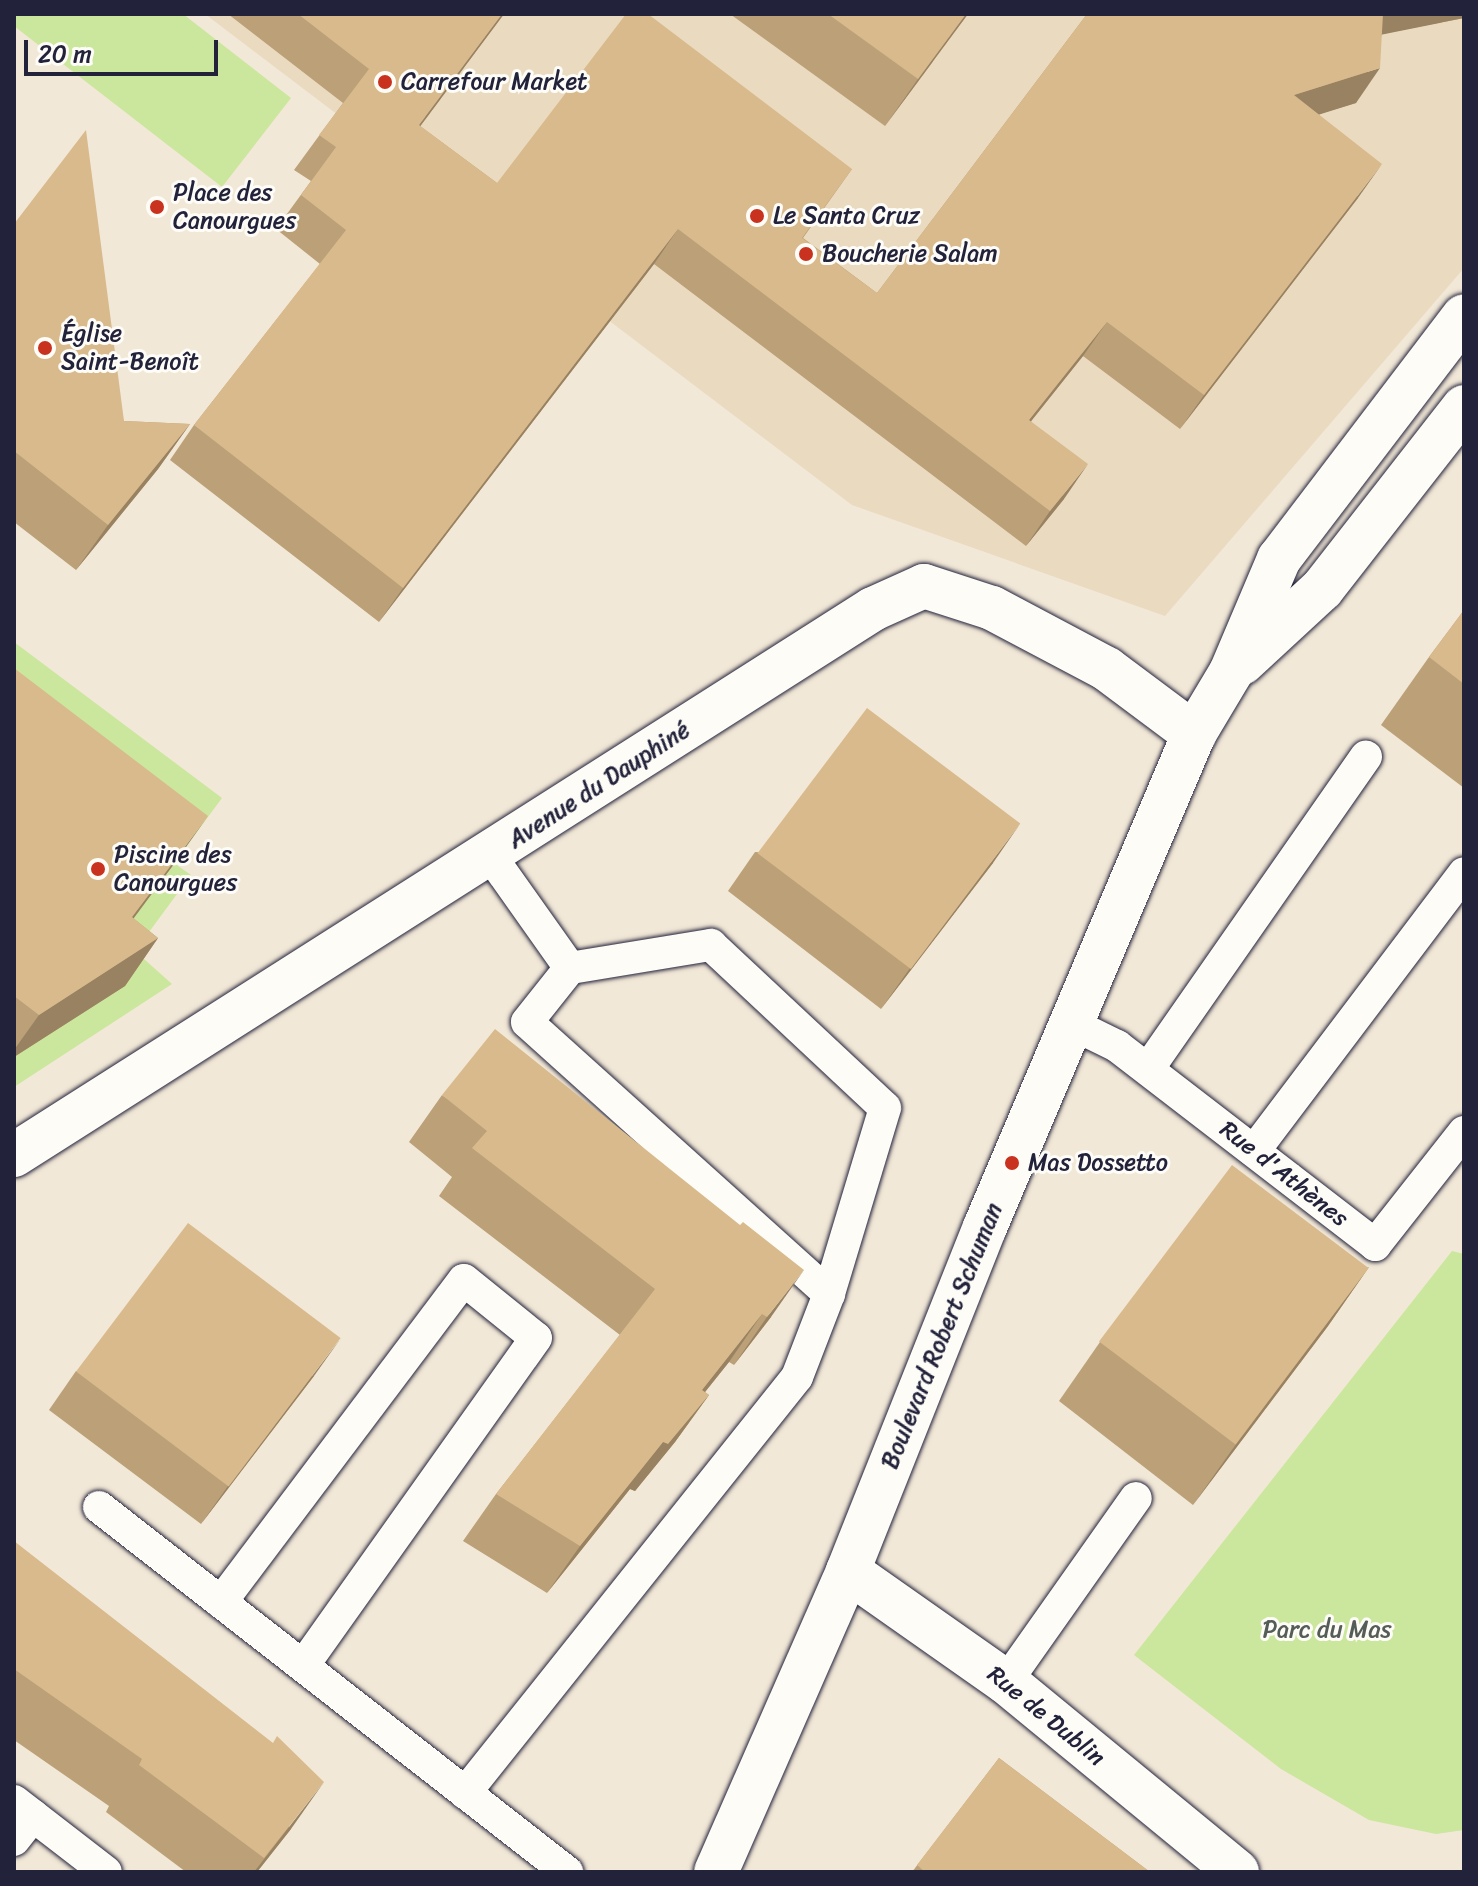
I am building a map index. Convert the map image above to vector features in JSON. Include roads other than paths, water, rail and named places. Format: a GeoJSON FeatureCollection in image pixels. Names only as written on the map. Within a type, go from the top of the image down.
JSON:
{"type":"FeatureCollection","features":[{"type":"Feature","properties":{"kind":"main road","name":"Boulevard Robert Schuman"},"geometry":{"type":"LineString","coordinates":[[716,1872],[848,1571],[985,1227],[1074,1025],[1194,734],[1231,672],[1279,559],[1464,316]]}},
{"type":"Feature","properties":{"kind":"main road","name":"Boulevard Robert Schuman"},"geometry":{"type":"LineString","coordinates":[[1231,672],[1322,589],[1464,407]]}},
{"type":"Feature","properties":{"kind":"main road","name":"Avenue du Dauphiné"},"geometry":{"type":"LineString","coordinates":[[14,1155],[873,609],[924,586],[992,608],[1107,669],[1194,734]]}},
{"type":"Feature","properties":{"kind":"main road","name":"Rue de Dublin"},"geometry":{"type":"LineString","coordinates":[[848,1571],[1006,1682],[1237,1872]]}},
{"type":"Feature","properties":{"kind":"lane"},"geometry":{"type":"LineString","coordinates":[[1148,1069],[1366,757]]}},
{"type":"Feature","properties":{"kind":"lane"},"geometry":{"type":"LineString","coordinates":[[490,855],[570,968]]}},
{"type":"Feature","properties":{"kind":"lane"},"geometry":{"type":"LineString","coordinates":[[1254,1151],[1464,873]]}},
{"type":"Feature","properties":{"kind":"lane"},"geometry":{"type":"LineString","coordinates":[[465,1793],[797,1377],[829,1294],[885,1108],[711,945],[570,968],[527,1022],[829,1294]]}},
{"type":"Feature","properties":{"kind":"lane","name":"Rue d'Athènes"},"geometry":{"type":"LineString","coordinates":[[1074,1025],[1117,1046],[1375,1245],[1464,1132]]}},
{"type":"Feature","properties":{"kind":"lane"},"geometry":{"type":"LineString","coordinates":[[221,1602],[464,1280],[536,1338],[303,1666]]}},
{"type":"Feature","properties":{"kind":"lane"},"geometry":{"type":"LineString","coordinates":[[1006,1682],[1136,1498]]}},
{"type":"Feature","properties":{"kind":"lane"},"geometry":{"type":"LineString","coordinates":[[99,1507],[567,1872]]}},
{"type":"Feature","properties":{"kind":"lane"},"geometry":{"type":"LineString","coordinates":[[20,1819],[106,1872]]}},
{"type":"Feature","properties":{"kind":"place","name":"Carrefour Market"},"geometry":{"type":"Point","coordinates":[385,82]}},
{"type":"Feature","properties":{"kind":"place","name":"Place des Canourgues"},"geometry":{"type":"Point","coordinates":[157,207]}},
{"type":"Feature","properties":{"kind":"place","name":"Le Santa Cruz"},"geometry":{"type":"Point","coordinates":[757,216]}},
{"type":"Feature","properties":{"kind":"place","name":"Boucherie Salam"},"geometry":{"type":"Point","coordinates":[806,254]}},
{"type":"Feature","properties":{"kind":"place","name":"Église Saint-Benoît"},"geometry":{"type":"Point","coordinates":[45,348]}},
{"type":"Feature","properties":{"kind":"place","name":"Piscine des Canourgues"},"geometry":{"type":"Point","coordinates":[98,869]}},
{"type":"Feature","properties":{"kind":"place","name":"Mas Dossetto"},"geometry":{"type":"Point","coordinates":[1012,1163]}},
{"type":"Feature","properties":{"kind":"park label","name":"Parc du Mas"},"geometry":{"type":"Point","coordinates":[1327,1630]}}]}
